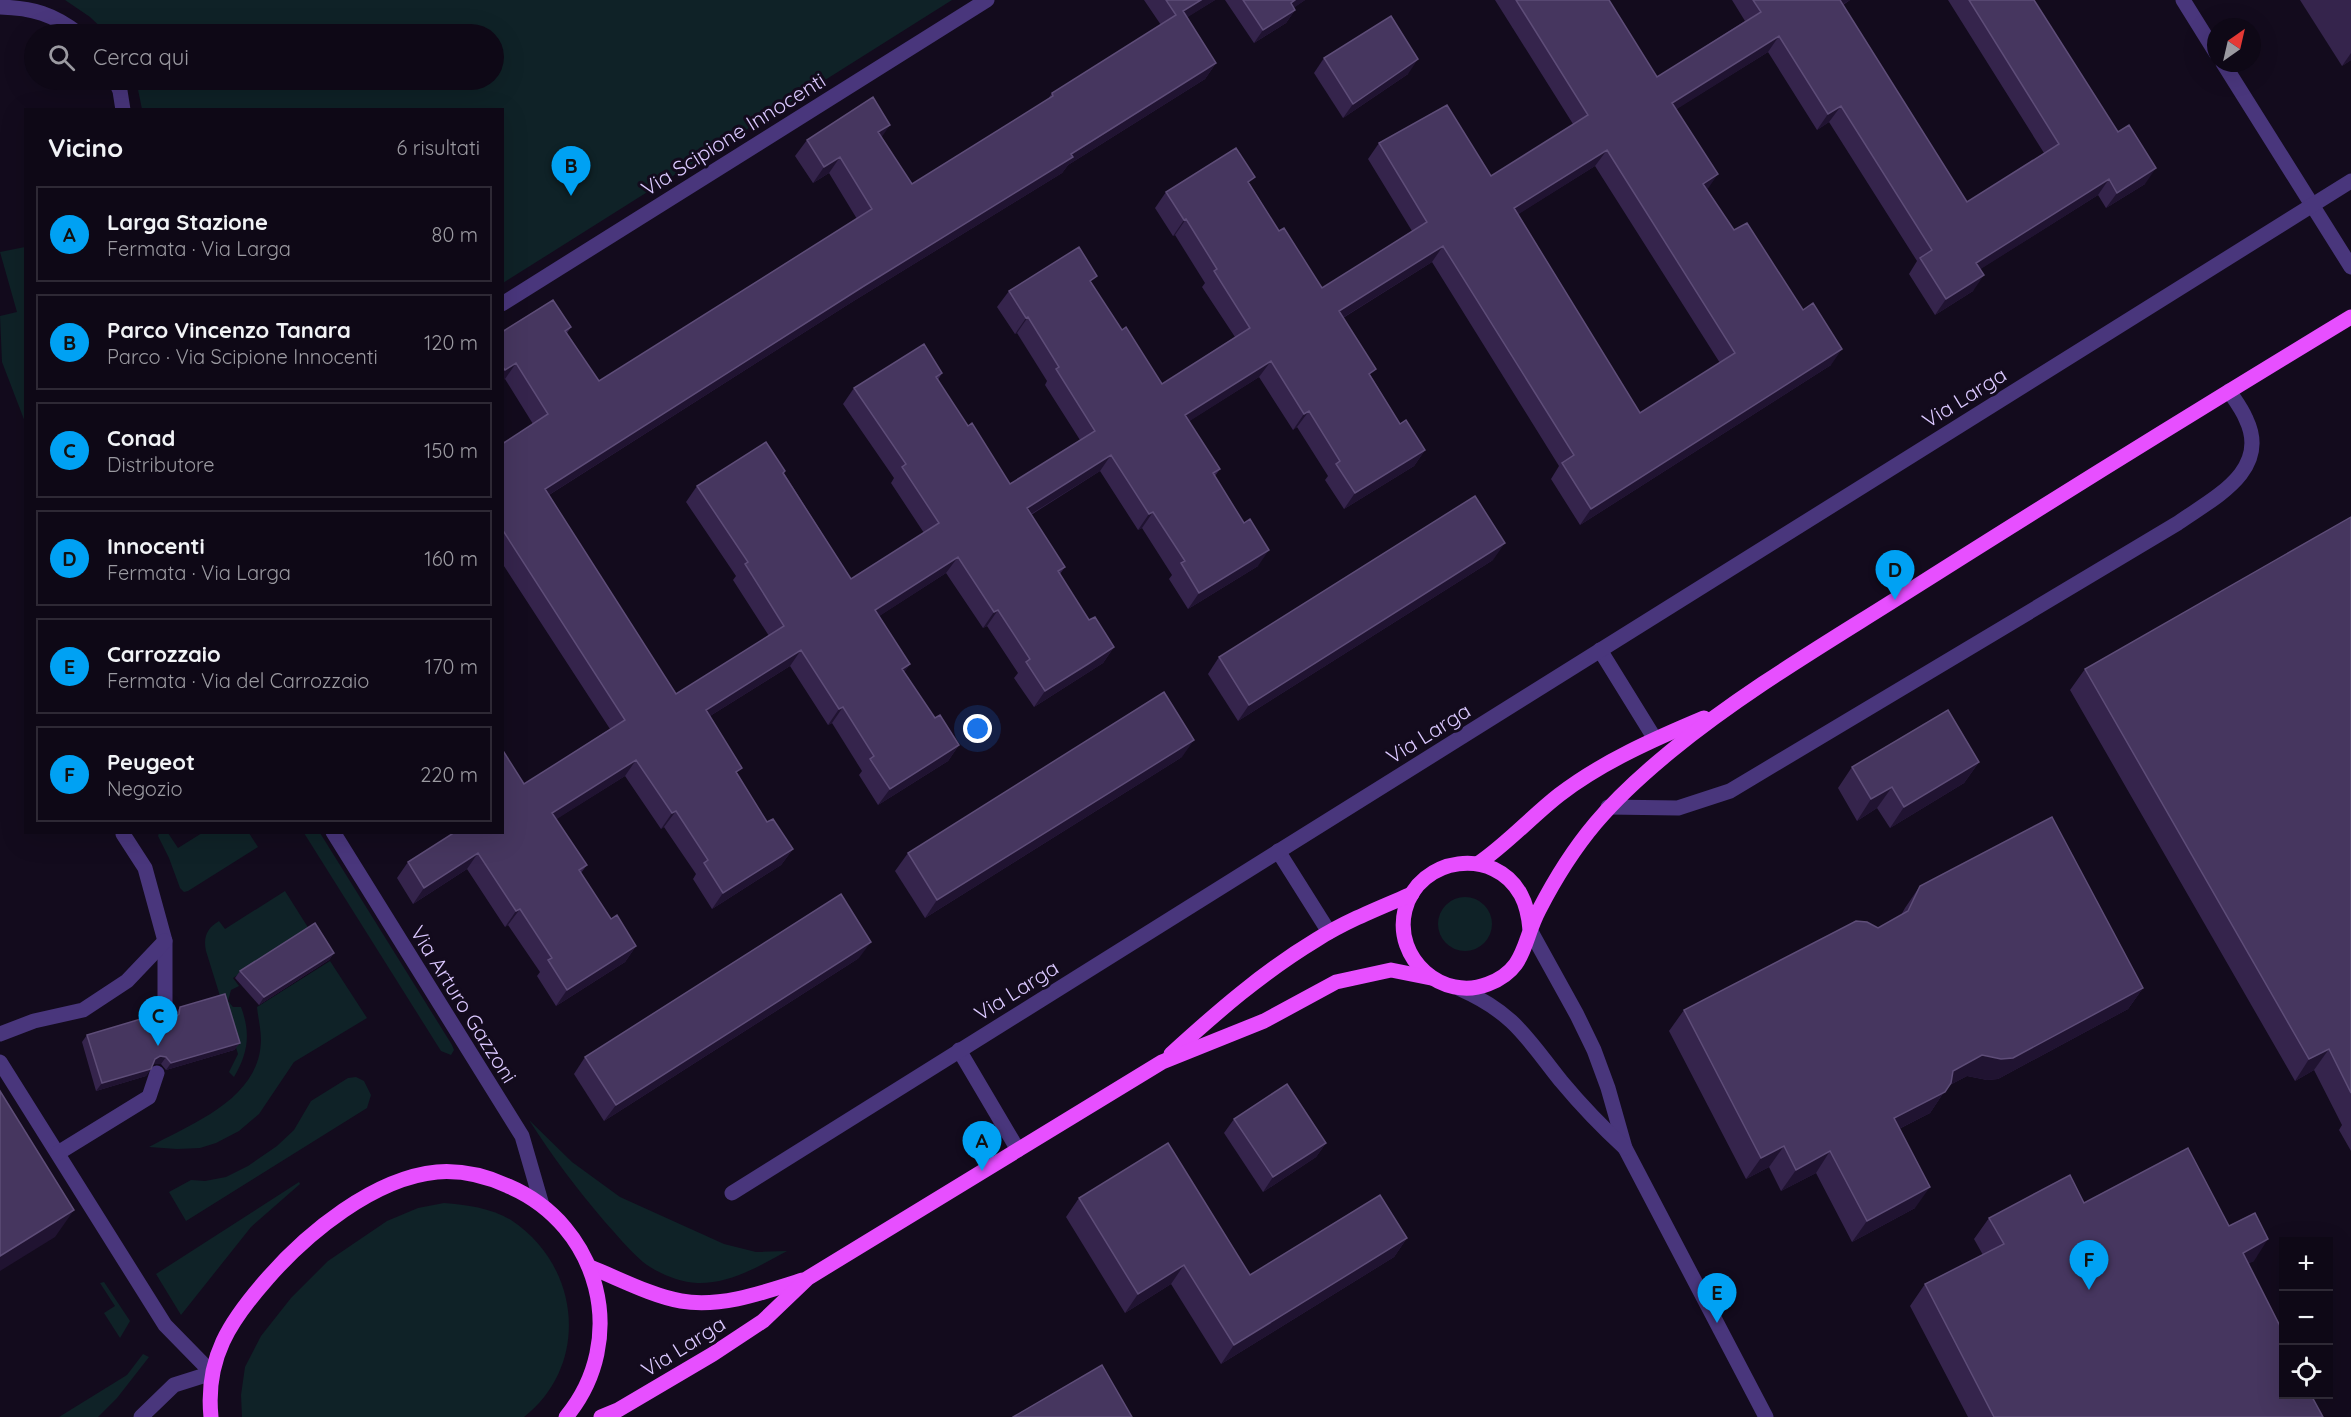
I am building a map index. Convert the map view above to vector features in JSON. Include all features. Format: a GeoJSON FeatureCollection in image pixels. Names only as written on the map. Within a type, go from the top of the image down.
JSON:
{"type":"FeatureCollection","features":[{"type":"Feature","properties":{"kind":"main road"},"geometry":{"type":"LineString","coordinates":[[1460,989],[1480,987],[1499,980],[1514,967],[1525,950],[1530,930],[1567,859],[1589,829],[1633,782],[1722,710],[2072,487],[2351,317]]}},
{"type":"Feature","properties":{"kind":"main road"},"geometry":{"type":"LineString","coordinates":[[1479,863],[1506,844],[1561,794],[1614,759],[1722,710]]}},
{"type":"Feature","properties":{"kind":"main road","name":"Via Larga"},"geometry":{"type":"LineString","coordinates":[[1432,978],[1417,965],[1408,949],[1403,931],[1405,912],[1412,894],[1421,881],[1440,868],[1463,862],[1479,863]]}},
{"type":"Feature","properties":{"kind":"main road"},"geometry":{"type":"LineString","coordinates":[[1479,863],[1511,880],[1528,912],[1530,930]]}},
{"type":"Feature","properties":{"kind":"main road","name":"Via Larga"},"geometry":{"type":"LineString","coordinates":[[1162,1062],[1251,984],[1329,932],[1412,894]]}},
{"type":"Feature","properties":{"kind":"main road","name":"Via Larga"},"geometry":{"type":"LineString","coordinates":[[601,1417],[618,1410],[713,1354],[763,1321],[808,1278],[1162,1062],[1264,1021],[1336,982],[1391,970],[1432,978],[1460,989]]}},
{"type":"Feature","properties":{"kind":"main road"},"geometry":{"type":"LineString","coordinates":[[211,1417],[209,1401],[212,1373],[218,1352],[239,1312],[287,1255],[370,1194],[409,1178],[437,1172],[470,1173],[524,1192],[562,1224],[579,1246],[590,1267],[599,1302],[601,1329],[598,1348],[585,1388],[566,1417]]}},
{"type":"Feature","properties":{"kind":"main road","name":"Via Larga"},"geometry":{"type":"LineString","coordinates":[[590,1267],[680,1301],[707,1303],[766,1291],[808,1278]]}},
{"type":"Feature","properties":{"kind":"street","name":"Via Scipione Innocenti"},"geometry":{"type":"LineString","coordinates":[[504,303],[987,0]]}},
{"type":"Feature","properties":{"kind":"street"},"geometry":{"type":"LineString","coordinates":[[2183,0],[2207,39]]}},
{"type":"Feature","properties":{"kind":"street"},"geometry":{"type":"LineString","coordinates":[[0,7],[41,12],[67,24]]}},
{"type":"Feature","properties":{"kind":"street"},"geometry":{"type":"LineString","coordinates":[[2229,72],[2351,267]]}},
{"type":"Feature","properties":{"kind":"street"},"geometry":{"type":"LineString","coordinates":[[120,90],[123,108]]}},
{"type":"Feature","properties":{"kind":"street","name":"Via Larga"},"geometry":{"type":"LineString","coordinates":[[732,1193],[2351,181]]}},
{"type":"Feature","properties":{"kind":"street"},"geometry":{"type":"LineString","coordinates":[[1608,807],[1678,808],[1730,791],[2178,523],[2230,486],[2245,471],[2252,454],[2252,440],[2248,424],[2229,392]]}},
{"type":"Feature","properties":{"kind":"street"},"geometry":{"type":"LineString","coordinates":[[1600,650],[1655,739]]}},
{"type":"Feature","properties":{"kind":"street"},"geometry":{"type":"LineString","coordinates":[[123,834],[145,868],[165,941],[165,1017]]}},
{"type":"Feature","properties":{"kind":"street","name":"Via Arturo Gazzoni"},"geometry":{"type":"LineString","coordinates":[[334,834],[522,1136],[542,1205]]}},
{"type":"Feature","properties":{"kind":"street"},"geometry":{"type":"LineString","coordinates":[[1278,851],[1329,932]]}},
{"type":"Feature","properties":{"kind":"street"},"geometry":{"type":"LineString","coordinates":[[1530,930],[1594,1050],[1608,1088],[1624,1148],[1766,1417]]}},
{"type":"Feature","properties":{"kind":"street"},"geometry":{"type":"LineString","coordinates":[[0,1034],[34,1021],[83,1010],[127,981],[165,941]]}},
{"type":"Feature","properties":{"kind":"street"},"geometry":{"type":"LineString","coordinates":[[1460,989],[1487,1001],[1510,1019],[1532,1041],[1590,1115],[1624,1148]]}},
{"type":"Feature","properties":{"kind":"street"},"geometry":{"type":"LineString","coordinates":[[959,1050],[1018,1150]]}},
{"type":"Feature","properties":{"kind":"street"},"geometry":{"type":"LineString","coordinates":[[0,1062],[165,1325],[212,1373],[174,1385],[141,1417]]}},
{"type":"Feature","properties":{"kind":"street"},"geometry":{"type":"LineString","coordinates":[[58,1153],[149,1097],[158,1073]]}},
{"type":"Feature","properties":{"kind":"green space"},"geometry":{"type":"Polygon","coordinates":[[[65,0],[952,0],[504,282],[504,108],[142,108],[138,90],[504,90],[504,24],[97,24],[65,0]]]}},
{"type":"Feature","properties":{"kind":"green space"},"geometry":{"type":"Polygon","coordinates":[[[24,247],[24,419],[2,362],[0,316],[17,312],[0,252],[24,247]]]}},
{"type":"Feature","properties":{"kind":"green space"},"geometry":{"type":"Polygon","coordinates":[[[159,834],[169,834],[178,848],[200,834],[250,834],[258,847],[184,892],[180,888],[159,834]]]}},
{"type":"Feature","properties":{"kind":"green space"},"geometry":{"type":"Polygon","coordinates":[[[305,834],[321,834],[454,1050],[451,1055],[441,1051],[305,834]]]}},
{"type":"Feature","properties":{"kind":"green space"},"geometry":{"type":"Polygon","coordinates":[[[285,891],[309,929],[233,978],[239,986],[231,990],[228,1001],[233,1007],[241,1007],[247,1035],[245,1051],[234,1077],[229,1072],[238,1054],[206,951],[206,937],[211,927],[219,921],[225,929],[285,891]]]}},
{"type":"Feature","properties":{"kind":"green space"},"geometry":{"type":"Polygon","coordinates":[[[1465,897],[1475,899],[1484,905],[1490,914],[1492,924],[1490,934],[1484,943],[1475,949],[1465,951],[1455,949],[1446,943],[1440,934],[1438,924],[1440,914],[1446,905],[1455,899],[1465,897]]]}},
{"type":"Feature","properties":{"kind":"green space"},"geometry":{"type":"Polygon","coordinates":[[[330,961],[367,1018],[294,1062],[259,1114],[239,1131],[216,1143],[200,1148],[149,1147],[204,1118],[237,1093],[249,1078],[258,1061],[261,1032],[257,1007],[330,961]]]}},
{"type":"Feature","properties":{"kind":"green space"},"geometry":{"type":"Polygon","coordinates":[[[356,1077],[364,1081],[371,1095],[367,1108],[186,1221],[169,1192],[191,1180],[205,1181],[226,1177],[248,1166],[277,1146],[294,1130],[311,1101],[348,1078],[356,1077]]]}},
{"type":"Feature","properties":{"kind":"green space"},"geometry":{"type":"Polygon","coordinates":[[[529,1120],[572,1162],[620,1197],[724,1244],[756,1252],[787,1251],[744,1273],[721,1281],[697,1283],[661,1273],[638,1257],[605,1222],[565,1172],[529,1120]]]}},
{"type":"Feature","properties":{"kind":"green space"},"geometry":{"type":"Polygon","coordinates":[[[299,1182],[300,1184],[251,1227],[181,1315],[156,1274],[299,1182]]]}},
{"type":"Feature","properties":{"kind":"green space"},"geometry":{"type":"Polygon","coordinates":[[[444,1203],[487,1210],[511,1220],[534,1239],[552,1262],[563,1288],[569,1316],[568,1343],[560,1370],[546,1395],[524,1417],[242,1417],[241,1395],[245,1367],[261,1336],[291,1298],[328,1261],[387,1221],[418,1208],[444,1203]]]}},
{"type":"Feature","properties":{"kind":"green space"},"geometry":{"type":"Polygon","coordinates":[[[104,1282],[130,1321],[120,1338],[104,1313],[115,1306],[100,1283],[104,1282]]]}},
{"type":"Feature","properties":{"kind":"green space"},"geometry":{"type":"Polygon","coordinates":[[[143,1354],[149,1357],[117,1398],[98,1417],[59,1417],[127,1375],[143,1354]]]}},
{"type":"Feature","properties":{"kind":"building"},"geometry":{"type":"Polygon","coordinates":[[[1166,0],[1201,0],[1183,11],[1216,63],[1071,154],[1073,157],[864,286],[545,489],[676,694],[784,626],[745,564],[748,562],[697,486],[766,442],[785,471],[783,473],[851,579],[939,523],[902,467],[906,464],[854,388],[924,344],[942,373],[936,377],[968,426],[972,423],[1010,484],[1095,431],[1056,369],[1059,367],[1009,291],[1079,247],[1097,276],[1090,281],[1122,330],[1126,327],[1162,384],[1250,328],[1214,271],[1217,269],[1166,192],[1236,148],[1255,177],[1248,182],[1279,231],[1284,228],[1322,288],[1427,222],[1379,143],[1447,105],[1491,176],[1588,115],[1516,0],[1609,0],[1657,77],[1761,12],[1753,0],[1840,0],[1967,202],[2059,144],[1969,0],[2034,0],[2118,132],[2129,125],[2156,168],[2117,193],[2109,179],[1976,263],[1984,275],[1946,299],[1920,258],[1932,250],[1841,106],[1828,114],[1779,36],[1672,103],[1718,174],[1703,184],[1734,230],[1747,223],[1803,310],[1813,303],[1842,349],[1591,509],[1562,463],[1574,455],[1443,246],[1339,311],[1376,369],[1369,374],[1400,424],[1406,420],[1425,450],[1355,493],[1336,464],[1340,461],[1309,411],[1304,414],[1271,361],[1185,415],[1220,469],[1213,473],[1244,523],[1250,519],[1269,550],[1199,593],[1181,563],[1185,561],[1153,512],[1149,514],[1111,455],[1027,508],[1065,567],[1058,571],[1089,620],[1095,617],[1114,647],[1045,691],[1026,662],[1030,659],[998,610],[994,612],[958,557],[875,610],[910,664],[902,669],[935,718],[940,715],[959,745],[890,789],[870,759],[874,756],[843,707],[839,709],[801,650],[706,710],[742,768],[736,772],[767,822],[773,819],[793,849],[723,893],[704,863],[708,860],[676,811],[672,813],[636,760],[552,813],[587,865],[579,870],[611,919],[617,915],[636,946],[567,990],[548,960],[552,958],[520,909],[516,911],[478,853],[424,888],[408,862],[452,834],[504,834],[504,752],[524,784],[625,720],[504,532],[504,443],[548,414],[516,363],[504,369],[504,331],[553,300],[571,327],[565,331],[599,381],[872,209],[840,157],[824,167],[807,140],[873,97],[890,125],[878,132],[912,184],[1053,96],[1052,93],[1176,15],[1166,0]],[[1607,150],[1514,208],[1640,413],[1735,353],[1607,150]]]}},
{"type":"Feature","properties":{"kind":"building"},"geometry":{"type":"Polygon","coordinates":[[[1243,0],[1295,0],[1291,3],[1295,10],[1263,30],[1243,0]]]}},
{"type":"Feature","properties":{"kind":"building"},"geometry":{"type":"Polygon","coordinates":[[[1391,16],[1418,59],[1353,104],[1324,58],[1391,16]]]}},
{"type":"Feature","properties":{"kind":"building"},"geometry":{"type":"Polygon","coordinates":[[[1475,496],[1505,543],[1249,705],[1219,657],[1475,496]]]}},
{"type":"Feature","properties":{"kind":"building"},"geometry":{"type":"Polygon","coordinates":[[[2351,517],[2351,1093],[2329,1049],[2309,1059],[2085,669],[2351,517]]]}},
{"type":"Feature","properties":{"kind":"building"},"geometry":{"type":"Polygon","coordinates":[[[1164,692],[1194,740],[937,900],[908,853],[1164,692]]]}},
{"type":"Feature","properties":{"kind":"building"},"geometry":{"type":"Polygon","coordinates":[[[1948,710],[1979,762],[1904,807],[1892,787],[1871,799],[1852,767],[1948,710]]]}},
{"type":"Feature","properties":{"kind":"building"},"geometry":{"type":"Polygon","coordinates":[[[2052,817],[2143,988],[2013,1058],[2001,1059],[1982,1055],[1953,1071],[1951,1083],[1945,1092],[1894,1118],[1930,1187],[1867,1221],[1830,1151],[1796,1170],[1784,1146],[1761,1158],[1684,1010],[1856,921],[1867,922],[1878,928],[1908,911],[1920,886],[2052,817]]]}},
{"type":"Feature","properties":{"kind":"building"},"geometry":{"type":"Polygon","coordinates":[[[841,894],[871,942],[616,1105],[585,1057],[841,894]]]}},
{"type":"Feature","properties":{"kind":"building"},"geometry":{"type":"Polygon","coordinates":[[[315,923],[334,953],[264,997],[240,971],[315,923]]]}},
{"type":"Feature","properties":{"kind":"building"},"geometry":{"type":"Polygon","coordinates":[[[225,994],[240,1043],[171,1063],[166,1057],[160,1056],[155,1059],[151,1069],[102,1083],[87,1035],[161,1013],[166,1018],[174,1018],[179,1014],[180,1007],[225,994]]]}},
{"type":"Feature","properties":{"kind":"building"},"geometry":{"type":"Polygon","coordinates":[[[1287,1084],[1326,1143],[1273,1177],[1234,1119],[1287,1084]]]}},
{"type":"Feature","properties":{"kind":"building"},"geometry":{"type":"Polygon","coordinates":[[[0,1091],[74,1210],[0,1256],[0,1091]]]}},
{"type":"Feature","properties":{"kind":"building"},"geometry":{"type":"Polygon","coordinates":[[[1168,1143],[1250,1275],[1380,1195],[1407,1238],[1234,1345],[1184,1265],[1138,1294],[1079,1198],[1168,1143]]]}},
{"type":"Feature","properties":{"kind":"building"},"geometry":{"type":"Polygon","coordinates":[[[2188,1148],[2229,1226],[2255,1213],[2268,1239],[2243,1253],[2279,1324],[2279,1399],[2313,1399],[2323,1417],[1994,1417],[1925,1284],[2004,1244],[1989,1218],[2070,1175],[2084,1203],[2188,1148]]]}},
{"type":"Feature","properties":{"kind":"building"},"geometry":{"type":"Polygon","coordinates":[[[1102,1365],[1132,1417],[1013,1417],[1102,1365]]]}},
{"type":"Feature","properties":{"kind":"place","name":"Parco Vincenzo Tanara"},"geometry":{"type":"Point","coordinates":[571,196]}},
{"type":"Feature","properties":{"kind":"place","name":"Innocenti"},"geometry":{"type":"Point","coordinates":[1895,600]}},
{"type":"Feature","properties":{"kind":"place","name":"Conad"},"geometry":{"type":"Point","coordinates":[158,1046]}},
{"type":"Feature","properties":{"kind":"place","name":"Larga Stazione"},"geometry":{"type":"Point","coordinates":[982,1171]}},
{"type":"Feature","properties":{"kind":"place","name":"Peugeot"},"geometry":{"type":"Point","coordinates":[2089,1290]}},
{"type":"Feature","properties":{"kind":"place","name":"Carrozzaio"},"geometry":{"type":"Point","coordinates":[1717,1323]}}]}
